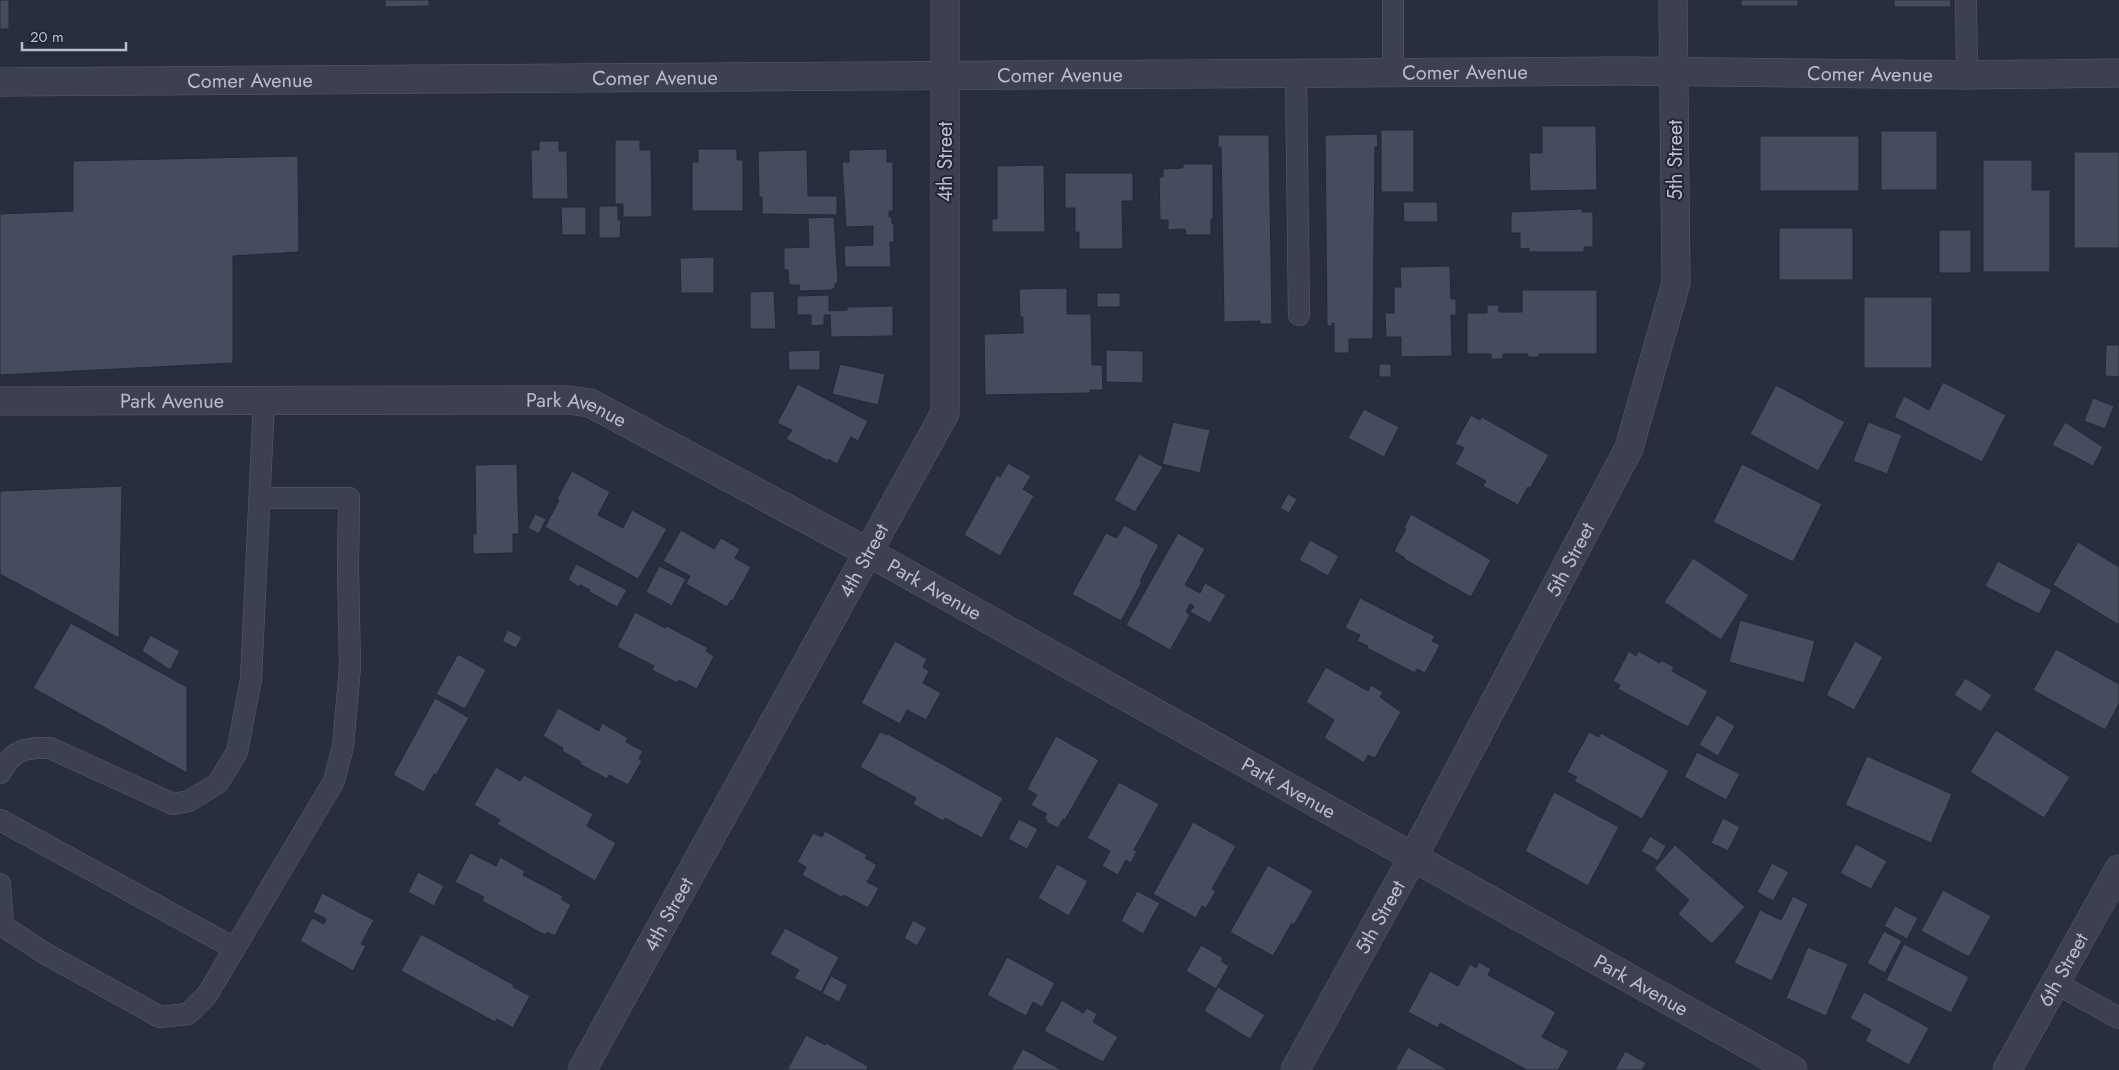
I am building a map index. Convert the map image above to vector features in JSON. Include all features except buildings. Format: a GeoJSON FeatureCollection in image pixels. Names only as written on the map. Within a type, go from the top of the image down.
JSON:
{"type":"FeatureCollection","features":[{"type":"Feature","properties":{"kind":"street","name":"4th Street"},"geometry":{"type":"LineString","coordinates":[[582,1070],[946,413],[945,0]]}},
{"type":"Feature","properties":{"kind":"street","name":"5th Street"},"geometry":{"type":"LineString","coordinates":[[1295,1070],[1412,859],[1629,448],[1676,283],[1674,0]]}},
{"type":"Feature","properties":{"kind":"street","name":"Comer Avenue"},"geometry":{"type":"LineString","coordinates":[[0,82],[1675,71],[1967,75],[2119,73]]}},
{"type":"Feature","properties":{"kind":"street","name":"Park Avenue"},"geometry":{"type":"LineString","coordinates":[[0,401],[568,400],[590,403],[868,552],[1412,859],[1793,1070]]}},
{"type":"Feature","properties":{"kind":"street","name":"6th Street"},"geometry":{"type":"LineString","coordinates":[[2007,1070],[2119,869]]}},
{"type":"Feature","properties":{"kind":"lane"},"geometry":{"type":"LineString","coordinates":[[1393,0],[1393,73]]}},
{"type":"Feature","properties":{"kind":"lane"},"geometry":{"type":"LineString","coordinates":[[1966,0],[1967,75]]}},
{"type":"Feature","properties":{"kind":"lane"},"geometry":{"type":"LineString","coordinates":[[1296,74],[1299,315]]}},
{"type":"Feature","properties":{"kind":"lane"},"geometry":{"type":"LineString","coordinates":[[0,773],[8,760],[29,747],[50,748],[173,804],[189,801],[218,784],[236,752],[251,679],[264,401]]}},
{"type":"Feature","properties":{"kind":"lane"},"geometry":{"type":"LineString","coordinates":[[0,884],[2,926],[46,954],[160,1017],[188,1014],[207,995],[334,781],[343,746],[350,667],[349,498],[260,498]]}},
{"type":"Feature","properties":{"kind":"lane"},"geometry":{"type":"LineString","coordinates":[[0,820],[234,948]]}},
{"type":"Feature","properties":{"kind":"lane"},"geometry":{"type":"LineString","coordinates":[[2056,983],[2119,1018]]}}]}
